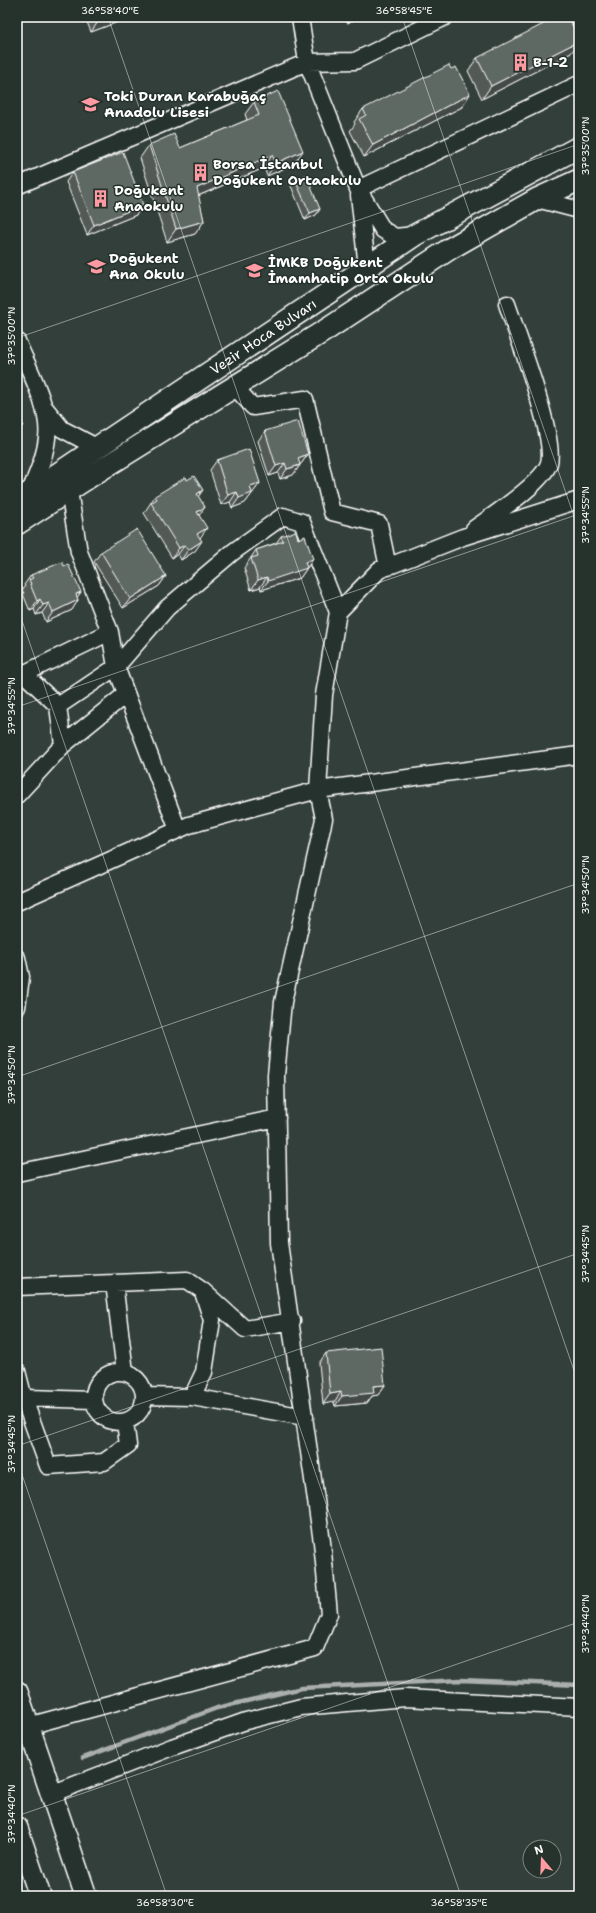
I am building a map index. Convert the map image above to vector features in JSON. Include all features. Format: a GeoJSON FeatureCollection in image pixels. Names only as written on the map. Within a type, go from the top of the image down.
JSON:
{"type":"FeatureCollection","features":[{"type":"Feature","properties":{"kind":"main road","name":"Vezir Hoca Bulvarı"},"geometry":{"type":"LineString","coordinates":[[23,498],[415,236],[579,147]]}},
{"type":"Feature","properties":{"kind":"main road","name":"Vezir Hoca Bulvarı"},"geometry":{"type":"LineString","coordinates":[[17,524],[451,248],[537,199],[579,180]]}},
{"type":"Feature","properties":{"kind":"main road"},"geometry":{"type":"LineString","coordinates":[[17,1692],[86,1896]]}},
{"type":"Feature","properties":{"kind":"main road"},"geometry":{"type":"LineString","coordinates":[[17,1828],[40,1896]]}},
{"type":"Feature","properties":{"kind":"street"},"geometry":{"type":"LineString","coordinates":[[300,17],[307,62],[358,189],[383,230],[395,237],[415,236]]}},
{"type":"Feature","properties":{"kind":"street"},"geometry":{"type":"LineString","coordinates":[[17,186],[307,62],[355,61],[445,17]]}},
{"type":"Feature","properties":{"kind":"street"},"geometry":{"type":"LineString","coordinates":[[358,189],[579,84]]}},
{"type":"Feature","properties":{"kind":"street"},"geometry":{"type":"LineString","coordinates":[[358,189],[367,267]]}},
{"type":"Feature","properties":{"kind":"street"},"geometry":{"type":"LineString","coordinates":[[537,199],[579,210]]}},
{"type":"Feature","properties":{"kind":"street"},"geometry":{"type":"LineString","coordinates":[[464,537],[534,484],[549,463],[549,436],[508,304]]}},
{"type":"Feature","properties":{"kind":"street"},"geometry":{"type":"LineString","coordinates":[[17,341],[44,408],[48,437],[42,462],[23,498]]}},
{"type":"Feature","properties":{"kind":"street"},"geometry":{"type":"LineString","coordinates":[[235,386],[253,407],[305,399],[332,512],[379,524],[388,566]]}},
{"type":"Feature","properties":{"kind":"street"},"geometry":{"type":"LineString","coordinates":[[44,408],[62,429],[98,448]]}},
{"type":"Feature","properties":{"kind":"street"},"geometry":{"type":"LineString","coordinates":[[69,490],[79,552],[110,632],[116,667],[178,830]]}},
{"type":"Feature","properties":{"kind":"street"},"geometry":{"type":"LineString","coordinates":[[338,612],[379,570],[464,537],[579,500]]}},
{"type":"Feature","properties":{"kind":"street"},"geometry":{"type":"LineString","coordinates":[[28,1726],[315,1648],[329,1614],[322,1542],[280,1243],[276,1075],[283,1002],[324,819],[318,790],[324,695],[338,612],[302,522],[283,516],[233,552],[167,608],[116,667],[58,706]]}},
{"type":"Feature","properties":{"kind":"street"},"geometry":{"type":"LineString","coordinates":[[63,745],[58,706],[20,676],[110,632]]}},
{"type":"Feature","properties":{"kind":"street"},"geometry":{"type":"LineString","coordinates":[[17,795],[63,745],[126,694]]}},
{"type":"Feature","properties":{"kind":"street"},"geometry":{"type":"LineString","coordinates":[[17,902],[189,825],[318,790],[579,755]]}},
{"type":"Feature","properties":{"kind":"street"},"geometry":{"type":"LineString","coordinates":[[17,958],[21,977],[17,1007]]}},
{"type":"Feature","properties":{"kind":"street"},"geometry":{"type":"LineString","coordinates":[[17,1173],[277,1118]]}},
{"type":"Feature","properties":{"kind":"street"},"geometry":{"type":"LineString","coordinates":[[17,1287],[187,1280],[203,1291],[245,1329],[292,1321]]}},
{"type":"Feature","properties":{"kind":"street"},"geometry":{"type":"LineString","coordinates":[[114,1283],[125,1372]]}},
{"type":"Feature","properties":{"kind":"street"},"geometry":{"type":"LineString","coordinates":[[192,1396],[204,1372],[212,1320],[203,1291]]}},
{"type":"Feature","properties":{"kind":"street"},"geometry":{"type":"LineString","coordinates":[[17,1371],[20,1400],[48,1466],[104,1462],[128,1445],[125,1422]]}},
{"type":"Feature","properties":{"kind":"street"},"geometry":{"type":"LineString","coordinates":[[125,1372],[139,1381],[143,1388],[143,1404],[139,1412],[133,1418],[125,1422],[108,1420],[96,1409],[93,1400],[93,1392],[96,1384],[108,1373],[125,1372]]}},
{"type":"Feature","properties":{"kind":"street"},"geometry":{"type":"LineString","coordinates":[[144,1396],[192,1396],[305,1417]]}},
{"type":"Feature","properties":{"kind":"street"},"geometry":{"type":"LineString","coordinates":[[20,1400],[93,1400]]}},
{"type":"Feature","properties":{"kind":"street"},"geometry":{"type":"LineString","coordinates":[[51,1794],[172,1747],[239,1724],[301,1707],[405,1698],[579,1707]]}},
{"type":"Feature","properties":{"kind":"building","name":"B-1-2"},"geometry":{"type":"Polygon","coordinates":[[[557,17],[568,17],[579,38],[579,41],[491,86],[477,58],[557,17]]]}},
{"type":"Feature","properties":{"kind":"building"},"geometry":{"type":"Polygon","coordinates":[[[449,65],[451,69],[456,67],[470,94],[373,145],[359,119],[366,115],[363,109],[449,65]]]}},
{"type":"Feature","properties":{"kind":"building","name":"Borsa İstanbul Doğukent Ortaokulu"},"geometry":{"type":"Polygon","coordinates":[[[278,91],[303,151],[276,163],[272,155],[197,188],[204,221],[176,229],[149,145],[174,134],[180,148],[259,115],[254,102],[278,91]]]}},
{"type":"Feature","properties":{"kind":"building","name":"Doğukent Anaokulu"},"geometry":{"type":"Polygon","coordinates":[[[123,152],[143,205],[94,225],[73,172],[123,152]]]}},
{"type":"Feature","properties":{"kind":"building"},"geometry":{"type":"Polygon","coordinates":[[[306,175],[320,209],[310,213],[295,180],[306,175]]]}},
{"type":"Feature","properties":{"kind":"building"},"geometry":{"type":"Polygon","coordinates":[[[17,409],[23,425],[17,428],[17,409]]]}},
{"type":"Feature","properties":{"kind":"building"},"geometry":{"type":"Polygon","coordinates":[[[298,421],[308,454],[298,458],[300,465],[287,469],[285,463],[276,466],[265,431],[298,421]]]}},
{"type":"Feature","properties":{"kind":"building"},"geometry":{"type":"Polygon","coordinates":[[[249,449],[260,483],[250,486],[252,493],[239,498],[237,492],[228,495],[217,460],[249,449]]]}},
{"type":"Feature","properties":{"kind":"building"},"geometry":{"type":"Polygon","coordinates":[[[194,476],[203,490],[197,494],[205,507],[197,512],[207,528],[197,534],[202,541],[188,550],[185,545],[179,548],[151,503],[157,499],[155,496],[186,477],[187,480],[194,476]]]}},
{"type":"Feature","properties":{"kind":"building"},"geometry":{"type":"Polygon","coordinates":[[[137,529],[166,576],[130,599],[101,552],[137,529]]]}},
{"type":"Feature","properties":{"kind":"building"},"geometry":{"type":"Polygon","coordinates":[[[296,531],[298,539],[305,536],[313,559],[305,562],[307,568],[268,581],[267,577],[258,580],[251,558],[258,556],[256,550],[283,541],[281,536],[296,531]]]}},
{"type":"Feature","properties":{"kind":"building"},"geometry":{"type":"Polygon","coordinates":[[[62,562],[64,566],[68,564],[81,592],[76,594],[78,600],[53,612],[49,603],[43,605],[40,599],[37,601],[29,580],[33,578],[31,575],[62,562]]]}},
{"type":"Feature","properties":{"kind":"building"},"geometry":{"type":"Polygon","coordinates":[[[381,1347],[385,1385],[373,1386],[374,1393],[342,1396],[341,1392],[330,1394],[326,1353],[381,1347]]]}},
{"type":"Feature","properties":{"kind":"waterway"},"geometry":{"type":"LineString","coordinates":[[83,1758],[217,1708],[302,1688],[461,1680],[579,1685]]}},
{"type":"Feature","properties":{"kind":"place","name":"B-1-2"},"geometry":{"type":"Point","coordinates":[520,62]}},
{"type":"Feature","properties":{"kind":"place","name":"Toki Duran Karabuğaç Anadolu Lisesi"},"geometry":{"type":"Point","coordinates":[91,104]}},
{"type":"Feature","properties":{"kind":"place","name":"Borsa İstanbul Doğukent Ortaokulu"},"geometry":{"type":"Point","coordinates":[200,172]}},
{"type":"Feature","properties":{"kind":"place","name":"Doğukent Anaokulu"},"geometry":{"type":"Point","coordinates":[101,198]}},
{"type":"Feature","properties":{"kind":"place","name":"Doğukent Ana Okulu"},"geometry":{"type":"Point","coordinates":[96,266]}},
{"type":"Feature","properties":{"kind":"place","name":"İMKB Doğukent İmamhatip Orta Okulu"},"geometry":{"type":"Point","coordinates":[255,270]}}]}
